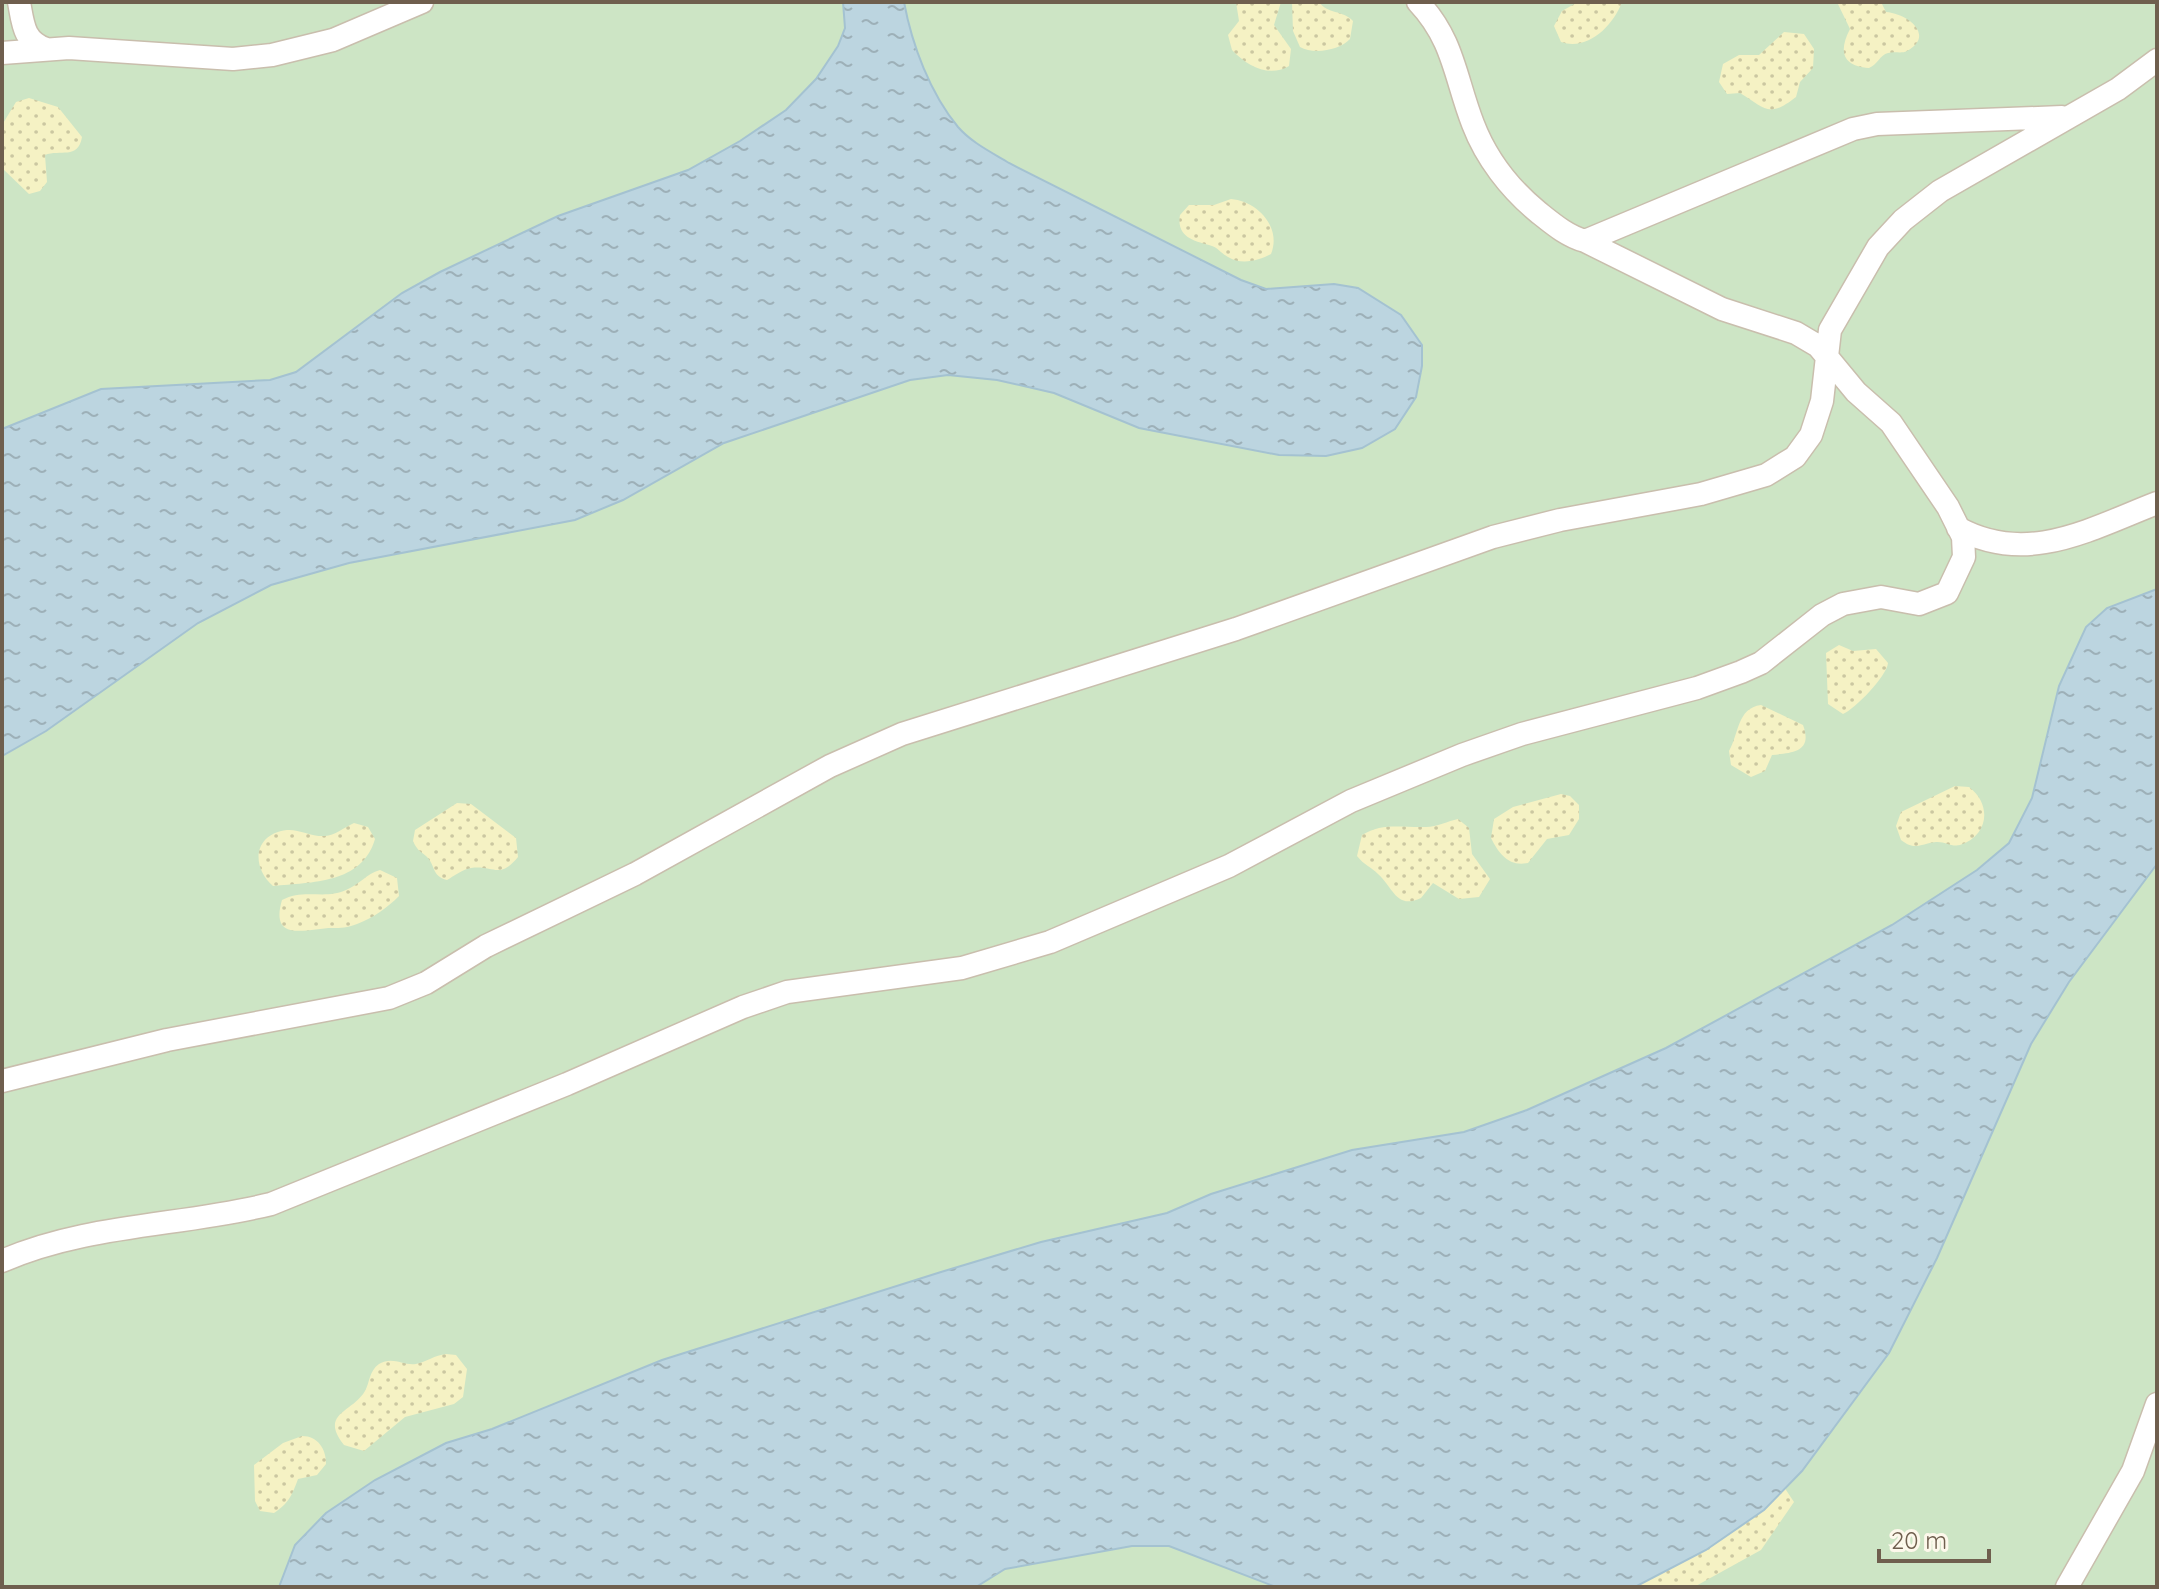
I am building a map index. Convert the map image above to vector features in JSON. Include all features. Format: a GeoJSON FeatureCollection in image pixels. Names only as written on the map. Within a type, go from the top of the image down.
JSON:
{"type":"FeatureCollection","features":[{"type":"Feature","properties":{"kind":"lane"},"geometry":{"type":"LineString","coordinates":[[19,2],[24,27],[33,45],[46,49]]}},
{"type":"Feature","properties":{"kind":"lane"},"geometry":{"type":"LineString","coordinates":[[3,53],[46,49],[127,50],[233,59],[272,55],[333,40],[422,2]]}},
{"type":"Feature","properties":{"kind":"lane"},"geometry":{"type":"LineString","coordinates":[[2,1261],[63,1239],[219,1217],[271,1204],[610,1066],[743,1007],[787,992],[962,968],[1050,942],[1229,866],[1351,801],[1462,755],[1522,734],[1697,688],[1741,672],[1761,663],[1822,615],[1843,604],[1881,597],[1919,604],[1935,601],[1947,593],[1964,557],[1958,528],[1932,480],[1891,423],[1856,392],[1808,338],[1722,309],[1572,237],[1525,201],[1485,151],[1473,123],[1454,59],[1434,19],[1418,2]]}},
{"type":"Feature","properties":{"kind":"lane"},"geometry":{"type":"LineString","coordinates":[[3,53],[20,39],[24,27]]}},
{"type":"Feature","properties":{"kind":"lane"},"geometry":{"type":"LineString","coordinates":[[2,1081],[167,1040],[389,998],[426,983],[486,946],[635,874],[830,766],[902,734],[1236,629],[1493,537],[1560,520],[1701,494],[1766,475],[1795,457],[1811,435],[1822,401],[1830,330],[1846,297],[1878,247],[1903,220],[1940,191],[2118,89],[2157,60]]}},
{"type":"Feature","properties":{"kind":"lane"},"geometry":{"type":"LineString","coordinates":[[1585,241],[1853,129],[1877,124],[2071,116]]}},
{"type":"Feature","properties":{"kind":"lane"},"geometry":{"type":"LineString","coordinates":[[1958,528],[1978,538],[2011,546],[2038,545],[2157,503]]}},
{"type":"Feature","properties":{"kind":"lane"},"geometry":{"type":"LineString","coordinates":[[2067,1587],[2133,1471],[2157,1404]]}},
{"type":"Feature","properties":{"kind":"green space"},"geometry":{"type":"Polygon","coordinates":[[[2,2],[2157,2],[2157,1587],[2,1587],[2,2]]]}},
{"type":"Feature","properties":{"kind":"sand"},"geometry":{"type":"Polygon","coordinates":[[[1236,2],[1281,2],[1274,25],[1291,49],[1289,66],[1266,70],[1244,61],[1232,50],[1228,35],[1239,21],[1236,2]]]}},
{"type":"Feature","properties":{"kind":"sand"},"geometry":{"type":"Polygon","coordinates":[[[1292,2],[1319,2],[1345,15],[1353,21],[1350,39],[1326,50],[1312,51],[1300,47],[1293,31],[1292,2]]]}},
{"type":"Feature","properties":{"kind":"sand"},"geometry":{"type":"Polygon","coordinates":[[[1578,2],[1622,2],[1606,28],[1590,40],[1571,44],[1561,42],[1554,26],[1562,11],[1578,2]]]}},
{"type":"Feature","properties":{"kind":"sand"},"geometry":{"type":"Polygon","coordinates":[[[1837,2],[1881,2],[1886,12],[1910,21],[1919,33],[1919,39],[1907,51],[1885,54],[1869,68],[1860,67],[1845,56],[1844,44],[1850,29],[1837,2]]]}},
{"type":"Feature","properties":{"kind":"sand"},"geometry":{"type":"Polygon","coordinates":[[[1784,32],[1804,34],[1814,49],[1813,68],[1800,82],[1796,97],[1779,108],[1767,109],[1740,93],[1727,94],[1719,82],[1723,64],[1739,55],[1759,55],[1784,32]]]}},
{"type":"Feature","properties":{"kind":"sand"},"geometry":{"type":"Polygon","coordinates":[[[29,98],[58,107],[82,137],[77,149],[45,155],[47,182],[40,191],[29,194],[2,168],[2,125],[16,102],[29,98]]]}},
{"type":"Feature","properties":{"kind":"sand"},"geometry":{"type":"Polygon","coordinates":[[[1231,199],[1250,205],[1265,217],[1273,234],[1271,254],[1255,260],[1238,261],[1184,234],[1180,215],[1189,205],[1214,205],[1231,199]]]}},
{"type":"Feature","properties":{"kind":"sand"},"geometry":{"type":"Polygon","coordinates":[[[1839,645],[1853,651],[1876,649],[1888,663],[1870,692],[1843,714],[1828,704],[1826,653],[1839,645]]]}},
{"type":"Feature","properties":{"kind":"sand"},"geometry":{"type":"Polygon","coordinates":[[[1761,705],[1803,725],[1805,741],[1794,752],[1772,755],[1765,771],[1751,777],[1731,765],[1729,751],[1743,716],[1753,707],[1761,705]]]}},
{"type":"Feature","properties":{"kind":"sand"},"geometry":{"type":"Polygon","coordinates":[[[1955,786],[1969,787],[1981,802],[1984,819],[1977,835],[1960,845],[1939,842],[1914,846],[1901,840],[1896,826],[1901,812],[1955,786]]]}},
{"type":"Feature","properties":{"kind":"sand"},"geometry":{"type":"Polygon","coordinates":[[[1561,794],[1570,796],[1579,805],[1579,819],[1569,835],[1547,839],[1528,863],[1515,863],[1505,858],[1491,838],[1494,819],[1513,807],[1561,794]]]}},
{"type":"Feature","properties":{"kind":"sand"},"geometry":{"type":"Polygon","coordinates":[[[457,803],[471,804],[516,838],[518,857],[511,864],[501,870],[468,869],[447,880],[438,876],[429,859],[414,844],[415,830],[457,803]]]}},
{"type":"Feature","properties":{"kind":"sand"},"geometry":{"type":"Polygon","coordinates":[[[1458,819],[1469,828],[1472,854],[1490,879],[1479,897],[1459,899],[1433,883],[1421,898],[1413,901],[1400,899],[1357,856],[1362,835],[1370,831],[1385,827],[1430,827],[1458,819]]]}},
{"type":"Feature","properties":{"kind":"sand"},"geometry":{"type":"Polygon","coordinates":[[[354,823],[368,827],[375,839],[359,865],[347,873],[319,881],[273,886],[261,870],[259,852],[262,844],[276,833],[287,830],[328,836],[354,823]]]}},
{"type":"Feature","properties":{"kind":"sand"},"geometry":{"type":"Polygon","coordinates":[[[380,870],[397,878],[399,896],[369,919],[347,927],[303,931],[286,928],[281,923],[282,900],[298,895],[338,893],[380,870]]]}},
{"type":"Feature","properties":{"kind":"sand"},"geometry":{"type":"Polygon","coordinates":[[[446,1354],[456,1355],[467,1369],[463,1397],[454,1404],[405,1417],[364,1451],[344,1445],[337,1434],[336,1420],[365,1391],[371,1373],[379,1364],[389,1361],[416,1364],[446,1354]]]}},
{"type":"Feature","properties":{"kind":"sand"},"geometry":{"type":"Polygon","coordinates":[[[302,1436],[320,1444],[326,1464],[317,1475],[298,1479],[289,1498],[274,1513],[260,1511],[255,1501],[254,1465],[283,1443],[302,1436]]]}},
{"type":"Feature","properties":{"kind":"sand"},"geometry":{"type":"Polygon","coordinates":[[[1782,1484],[1794,1502],[1761,1550],[1694,1587],[1606,1587],[1782,1484]]]}},
{"type":"Feature","properties":{"kind":"water"},"geometry":{"type":"Polygon","coordinates":[[[843,2],[904,2],[924,68],[948,114],[969,138],[1009,163],[1241,280],[1266,289],[1334,284],[1358,288],[1401,315],[1422,345],[1422,366],[1416,397],[1395,429],[1362,448],[1326,456],[1279,455],[1139,428],[1054,393],[997,380],[948,375],[910,380],[724,443],[623,500],[575,520],[349,563],[271,585],[198,623],[46,731],[2,756],[2,429],[101,389],[270,380],[296,372],[402,293],[440,272],[558,216],[688,170],[740,141],[786,110],[816,79],[838,46],[845,28],[843,2]]]}},
{"type":"Feature","properties":{"kind":"water"},"geometry":{"type":"Polygon","coordinates":[[[2157,589],[2157,864],[2069,982],[2031,1044],[1937,1258],[1889,1353],[1802,1471],[1764,1510],[1706,1550],[1635,1587],[1276,1587],[1169,1546],[1132,1546],[1005,1569],[976,1587],[279,1587],[295,1545],[326,1513],[375,1480],[446,1443],[492,1429],[662,1360],[941,1272],[1041,1242],[1167,1213],[1211,1194],[1352,1150],[1464,1132],[1527,1110],[1666,1048],[1892,925],[1977,870],[2009,843],[2032,798],[2059,686],[2086,627],[2107,608],[2157,589]]]}}]}
